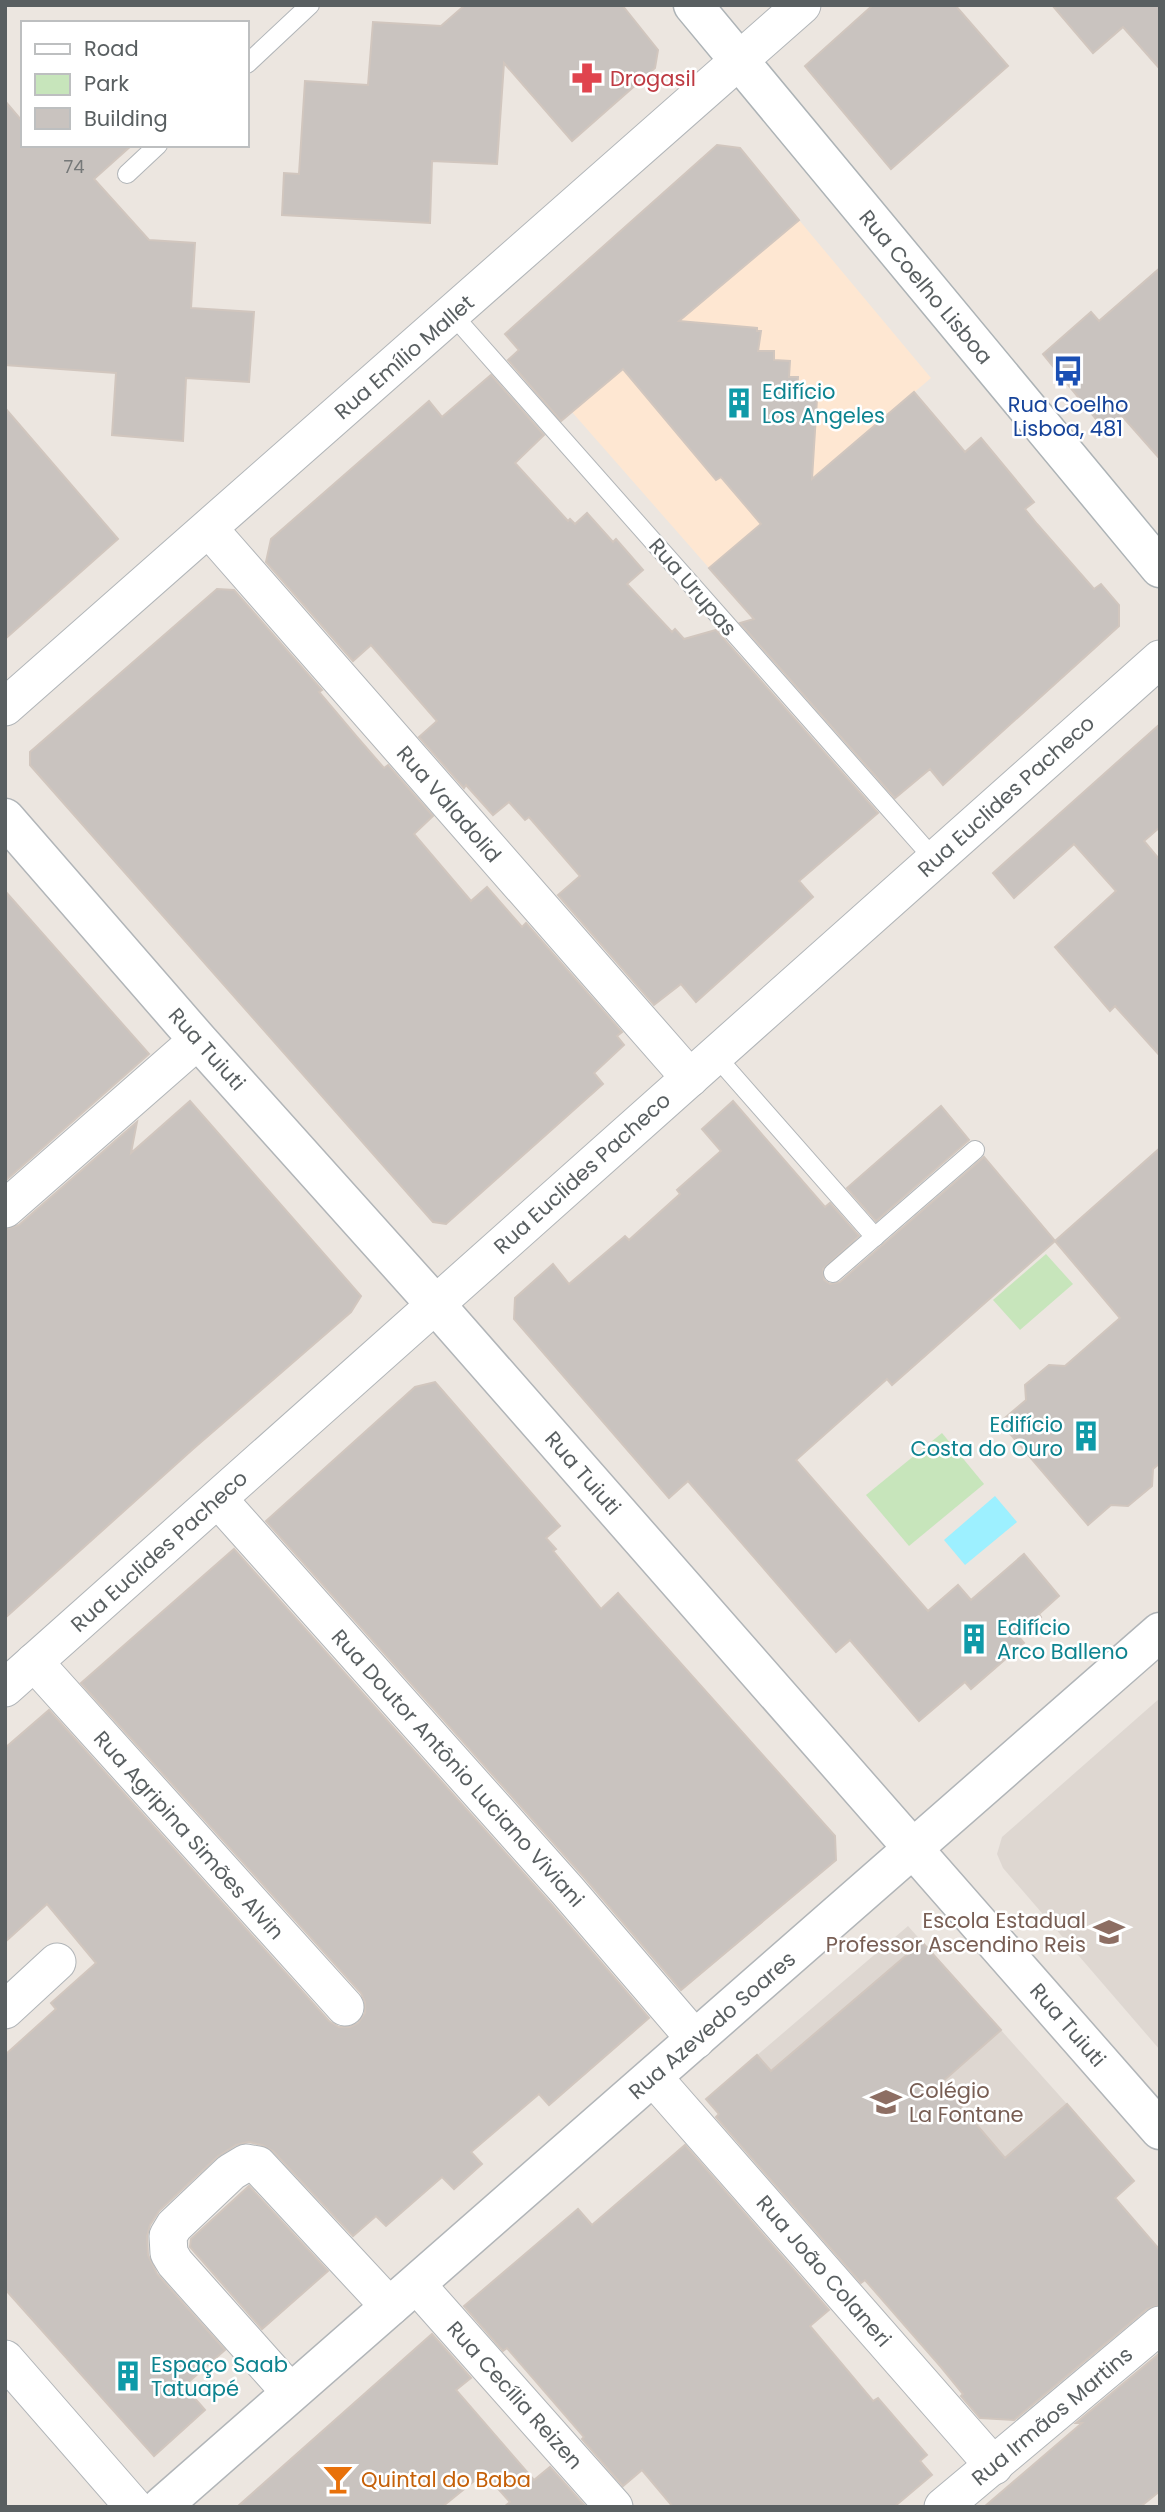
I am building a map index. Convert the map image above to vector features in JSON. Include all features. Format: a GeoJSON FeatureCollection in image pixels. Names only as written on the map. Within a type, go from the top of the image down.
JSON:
{"type":"FeatureCollection","features":[{"type":"Feature","properties":{"kind":"street","name":"Rua Coelho Lisboa"},"geometry":{"type":"LineString","coordinates":[[693,5],[1160,568]]}},
{"type":"Feature","properties":{"kind":"street","name":"Rua Emílio Mallet"},"geometry":{"type":"LineString","coordinates":[[5,707],[802,5]]}},
{"type":"Feature","properties":{"kind":"street","name":"Rua Valadolid"},"geometry":{"type":"LineString","coordinates":[[209,529],[702,1066]]}},
{"type":"Feature","properties":{"kind":"street","name":"Rua Euclides Pacheco"},"geometry":{"type":"LineString","coordinates":[[5,1688],[1160,659]]}},
{"type":"Feature","properties":{"kind":"street","name":"Rua Tuiuti"},"geometry":{"type":"LineString","coordinates":[[5,818],[1160,2130]]}},
{"type":"Feature","properties":{"kind":"street"},"geometry":{"type":"LineString","coordinates":[[5,1209],[198,1040]]}},
{"type":"Feature","properties":{"kind":"street","name":"Rua Doutor Antônio Luciano Viviani"},"geometry":{"type":"LineString","coordinates":[[219,1499],[696,2039]]}},
{"type":"Feature","properties":{"kind":"street","name":"Rua Azevedo Soares"},"geometry":{"type":"LineString","coordinates":[[161,2507],[1160,1632]]}},
{"type":"Feature","properties":{"kind":"street","name":"Rua Agripina Simões Alvin"},"geometry":{"type":"LineString","coordinates":[[34,1662],[345,2007]]}},
{"type":"Feature","properties":{"kind":"street"},"geometry":{"type":"LineString","coordinates":[[5,2010],[57,1962]]}},
{"type":"Feature","properties":{"kind":"street","name":"Rua João Colaneri"},"geometry":{"type":"LineString","coordinates":[[653,2077],[994,2466]]}},
{"type":"Feature","properties":{"kind":"street"},"geometry":{"type":"LineString","coordinates":[[291,2393],[186,2278],[169,2253],[168,2235],[174,2226],[232,2172],[246,2163],[258,2165],[403,2295]]}},
{"type":"Feature","properties":{"kind":"street","name":"Rua Cecília Reizen"},"geometry":{"type":"LineString","coordinates":[[403,2295],[614,2507]]}},
{"type":"Feature","properties":{"kind":"street","name":"Rua Irmãos Martins"},"geometry":{"type":"LineString","coordinates":[[943,2507],[1160,2325]]}},
{"type":"Feature","properties":{"kind":"street"},"geometry":{"type":"LineString","coordinates":[[5,2359],[135,2507]]}},
{"type":"Feature","properties":{"kind":"lane"},"geometry":{"type":"LineString","coordinates":[[248,63],[310,5]]}},
{"type":"Feature","properties":{"kind":"lane"},"geometry":{"type":"LineString","coordinates":[[127,174],[156,147]]}},
{"type":"Feature","properties":{"kind":"lane","name":"Rua Urupas"},"geometry":{"type":"LineString","coordinates":[[452,314],[934,859]]}},
{"type":"Feature","properties":{"kind":"lane"},"geometry":{"type":"LineString","coordinates":[[702,1066],[875,1237]]}},
{"type":"Feature","properties":{"kind":"lane"},"geometry":{"type":"LineString","coordinates":[[833,1273],[975,1150]]}},
{"type":"Feature","properties":{"kind":"shaded area"},"geometry":{"type":"Polygon","coordinates":[[[799,220],[931,378],[709,568],[572,412],[799,220]]]}},
{"type":"Feature","properties":{"kind":"shaded area","name":"Escola Estadual Professor Ascendino Reis"},"geometry":{"type":"Polygon","coordinates":[[[1160,1698],[1160,2050],[1003,1868],[997,1854],[1002,1837],[1160,1698]]]}},
{"type":"Feature","properties":{"kind":"shaded area","name":"Colégio La Fontane"},"geometry":{"type":"Polygon","coordinates":[[[908,1926],[1067,2104],[865,2281],[706,2099],[908,1926]]]}},
{"type":"Feature","properties":{"kind":"green space"},"geometry":{"type":"Polygon","coordinates":[[[1046,1254],[1073,1284],[1020,1330],[993,1300],[1046,1254]]]}},
{"type":"Feature","properties":{"kind":"green space"},"geometry":{"type":"Polygon","coordinates":[[[942,1433],[984,1484],[909,1546],[866,1495],[942,1433]]]}},
{"type":"Feature","properties":{"kind":"water"},"geometry":{"type":"Polygon","coordinates":[[[995,1496],[1017,1522],[965,1565],[944,1540],[995,1496]]]}},
{"type":"Feature","properties":{"kind":"building"},"geometry":{"type":"Polygon","coordinates":[[[465,5],[622,5],[658,50],[655,68],[572,141],[504,63],[497,164],[432,161],[430,223],[282,215],[284,173],[299,174],[305,81],[368,85],[373,22],[441,26],[465,5]]]}},
{"type":"Feature","properties":{"kind":"building"},"geometry":{"type":"Polygon","coordinates":[[[873,5],[955,5],[1008,66],[891,169],[805,66],[873,5]]]}},
{"type":"Feature","properties":{"kind":"building"},"geometry":{"type":"Polygon","coordinates":[[[1052,5],[1160,5],[1160,69],[1123,27],[1093,53],[1052,5]]]}},
{"type":"Feature","properties":{"kind":"building"},"geometry":{"type":"Polygon","coordinates":[[[5,101],[21,120],[21,147],[130,147],[94,179],[149,240],[195,243],[191,308],[254,312],[249,382],[186,378],[183,441],[112,435],[116,373],[5,365],[5,101]]]}},
{"type":"Feature","properties":{"kind":"building"},"geometry":{"type":"Polygon","coordinates":[[[717,145],[740,148],[799,220],[679,321],[757,328],[757,331],[761,331],[758,351],[774,351],[774,360],[790,361],[789,377],[798,377],[797,393],[815,393],[817,399],[812,479],[914,392],[965,452],[981,438],[1034,502],[1025,509],[1037,524],[1094,589],[1101,584],[1119,605],[1119,626],[943,785],[930,769],[895,798],[740,623],[754,619],[709,568],[761,524],[721,477],[716,480],[623,369],[561,421],[508,360],[519,350],[505,334],[717,145]]]}},
{"type":"Feature","properties":{"kind":"building"},"geometry":{"type":"Polygon","coordinates":[[[1160,268],[1160,459],[1122,416],[1105,430],[1043,354],[1091,312],[1099,321],[1160,268]]]}},
{"type":"Feature","properties":{"kind":"building"},"geometry":{"type":"Polygon","coordinates":[[[491,375],[544,435],[515,463],[568,521],[570,519],[575,524],[587,513],[613,542],[616,539],[643,570],[627,584],[672,632],[675,629],[684,639],[716,630],[878,813],[799,881],[813,897],[696,1002],[681,984],[654,1005],[558,895],[580,876],[529,817],[525,820],[509,802],[493,815],[466,785],[464,788],[419,737],[437,721],[371,645],[353,661],[266,562],[271,539],[429,401],[442,417],[491,375]]]}},
{"type":"Feature","properties":{"kind":"building"},"geometry":{"type":"Polygon","coordinates":[[[5,408],[118,539],[5,639],[5,408]]]}},
{"type":"Feature","properties":{"kind":"building"},"geometry":{"type":"Polygon","coordinates":[[[217,589],[234,590],[322,690],[319,692],[384,768],[388,765],[433,816],[414,834],[471,901],[487,887],[522,927],[526,923],[622,1032],[617,1036],[624,1045],[594,1073],[603,1084],[446,1224],[433,1222],[30,765],[30,752],[217,589]]]}},
{"type":"Feature","properties":{"kind":"building"},"geometry":{"type":"Polygon","coordinates":[[[1160,724],[1160,827],[1144,841],[1160,860],[1160,1056],[1115,1006],[1110,1011],[1055,947],[1116,891],[1074,844],[1014,898],[993,873],[1160,724]]]}},
{"type":"Feature","properties":{"kind":"building"},"geometry":{"type":"Polygon","coordinates":[[[5,891],[149,1054],[5,1181],[5,891]]]}},
{"type":"Feature","properties":{"kind":"building"},"geometry":{"type":"Polygon","coordinates":[[[190,1101],[361,1296],[351,1312],[5,1618],[5,1229],[19,1225],[137,1122],[131,1153],[190,1101]]]}},
{"type":"Feature","properties":{"kind":"building"},"geometry":{"type":"Polygon","coordinates":[[[733,1101],[825,1207],[830,1203],[859,1236],[823,1269],[824,1280],[830,1284],[840,1282],[984,1157],[1055,1241],[892,1385],[887,1379],[796,1460],[928,1611],[958,1585],[971,1600],[1024,1554],[1059,1596],[1039,1614],[1041,1617],[1018,1636],[1024,1643],[971,1689],[965,1682],[919,1721],[850,1640],[836,1652],[688,1481],[669,1498],[514,1319],[515,1298],[553,1264],[569,1284],[625,1236],[629,1240],[680,1194],[677,1190],[721,1151],[702,1129],[733,1101]]]}},
{"type":"Feature","properties":{"kind":"building"},"geometry":{"type":"Polygon","coordinates":[[[941,1106],[969,1140],[876,1221],[847,1188],[941,1106]]]}},
{"type":"Feature","properties":{"kind":"building"},"geometry":{"type":"Polygon","coordinates":[[[1160,1148],[1160,1463],[1153,1469],[1152,1486],[1128,1506],[1111,1505],[1088,1525],[1000,1422],[1026,1400],[1025,1385],[1049,1365],[1065,1366],[1120,1318],[1055,1241],[1160,1148]]]}},
{"type":"Feature","properties":{"kind":"building"},"geometry":{"type":"Polygon","coordinates":[[[435,1382],[560,1526],[546,1538],[556,1549],[553,1551],[601,1609],[618,1593],[835,1836],[836,1860],[681,1990],[583,1876],[266,1521],[415,1387],[435,1382]]]}},
{"type":"Feature","properties":{"kind":"building"},"geometry":{"type":"Polygon","coordinates":[[[234,1549],[551,1904],[649,2018],[549,2105],[539,2094],[471,2152],[482,2164],[454,2189],[442,2177],[386,2226],[376,2216],[353,2236],[273,2151],[262,2145],[249,2142],[236,2145],[217,2157],[159,2211],[147,2236],[148,2255],[157,2274],[225,2350],[184,2386],[205,2410],[154,2456],[5,2289],[5,2055],[56,2009],[51,2003],[96,1963],[47,1904],[5,1942],[5,1748],[49,1710],[329,2021],[339,2027],[350,2027],[358,2023],[365,2013],[365,2002],[361,1993],[81,1683],[234,1549]]]}},
{"type":"Feature","properties":{"kind":"building"},"geometry":{"type":"Polygon","coordinates":[[[922,1942],[1001,2030],[941,2083],[1005,2158],[1067,2104],[1134,2181],[1115,2198],[1160,2250],[1160,2305],[1147,2309],[1014,2420],[980,2418],[941,2367],[865,2280],[861,2283],[716,2117],[719,2114],[706,2099],[757,2055],[771,2071],[922,1942]]]}},
{"type":"Feature","properties":{"kind":"building"},"geometry":{"type":"Polygon","coordinates":[[[685,2145],[829,2310],[810,2326],[873,2401],[878,2398],[927,2455],[920,2461],[932,2475],[894,2507],[673,2507],[642,2470],[623,2486],[507,2348],[503,2351],[464,2306],[578,2209],[592,2225],[685,2145]]]}},
{"type":"Feature","properties":{"kind":"building"},"geometry":{"type":"Polygon","coordinates":[[[249,2186],[328,2271],[262,2329],[190,2247],[191,2239],[249,2186]]]}},
{"type":"Feature","properties":{"kind":"building"},"geometry":{"type":"Polygon","coordinates":[[[432,2334],[471,2378],[456,2390],[534,2480],[550,2467],[586,2507],[504,2507],[510,2502],[484,2473],[442,2507],[237,2507],[432,2334]]]}},
{"type":"Feature","properties":{"kind":"building"},"geometry":{"type":"Polygon","coordinates":[[[1160,2353],[1160,2491],[1140,2507],[984,2507],[1082,2423],[1076,2423],[1160,2353]]]}},
{"type":"Feature","properties":{"kind":"place","name":"Drogasil"},"geometry":{"type":"Point","coordinates":[587,78]}},
{"type":"Feature","properties":{"kind":"place","name":"Rua Coelho Lisboa, 481"},"geometry":{"type":"Point","coordinates":[1068,371]}},
{"type":"Feature","properties":{"kind":"place","name":"Edifício Los Angeles"},"geometry":{"type":"Point","coordinates":[739,403]}},
{"type":"Feature","properties":{"kind":"place","name":"Edifício Costa do Ouro"},"geometry":{"type":"Point","coordinates":[1086,1436]}},
{"type":"Feature","properties":{"kind":"place","name":"Edifício Arco Balleno"},"geometry":{"type":"Point","coordinates":[974,1639]}},
{"type":"Feature","properties":{"kind":"place","name":"Escola Estadual Professor Ascendino Reis"},"geometry":{"type":"Point","coordinates":[1109,1932]}},
{"type":"Feature","properties":{"kind":"place","name":"Colégio La Fontane"},"geometry":{"type":"Point","coordinates":[886,2102]}},
{"type":"Feature","properties":{"kind":"place","name":"Espaço Saab Tatuapé"},"geometry":{"type":"Point","coordinates":[128,2376]}},
{"type":"Feature","properties":{"kind":"place","name":"Quintal do Baba"},"geometry":{"type":"Point","coordinates":[338,2479]}}]}
